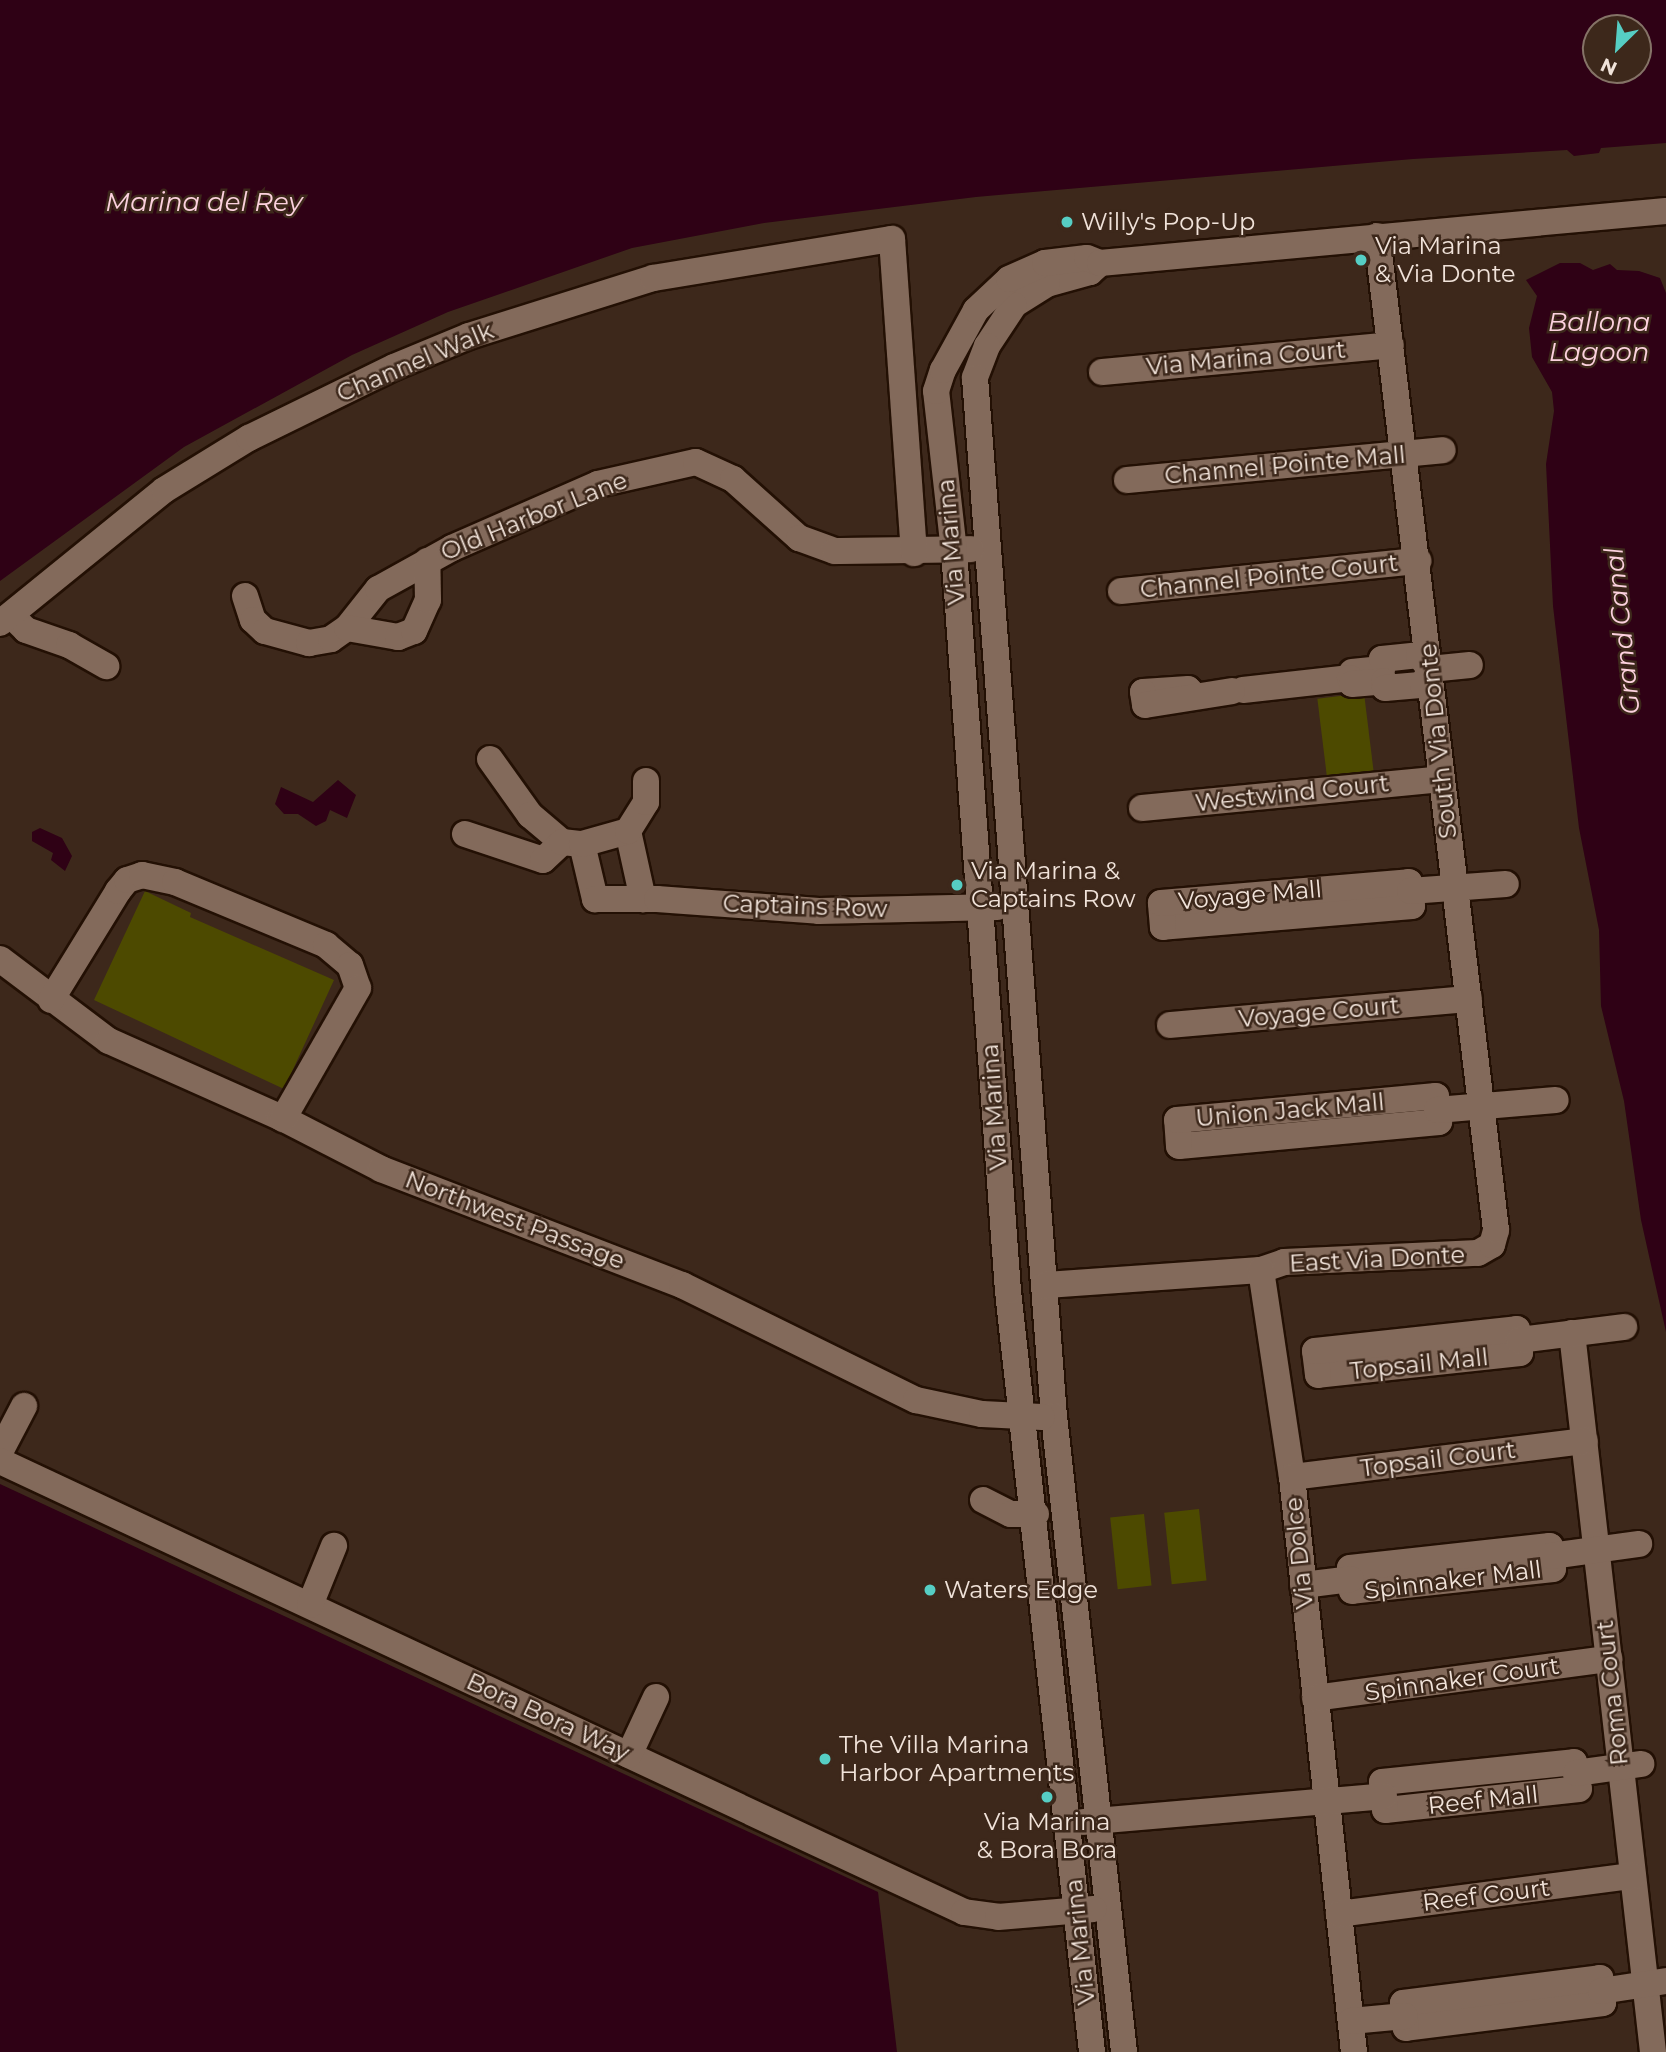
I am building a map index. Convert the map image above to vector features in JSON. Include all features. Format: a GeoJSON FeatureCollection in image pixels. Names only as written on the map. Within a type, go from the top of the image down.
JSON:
{"type":"FeatureCollection","features":[{"type":"Feature","properties":{"kind":"street","name":"Via Marina"},"geometry":{"type":"LineString","coordinates":[[1092,2052],[1036,1514],[1008,1291],[954,551],[936,391],[953,344],[976,310],[1009,279],[1062,260],[1087,258],[1100,263],[1666,211]]}},
{"type":"Feature","properties":{"kind":"street","name":"South Via Donte"},"geometry":{"type":"LineString","coordinates":[[1377,236],[1496,1230],[1492,1245]]}},
{"type":"Feature","properties":{"kind":"street","name":"Channel Walk"},"geometry":{"type":"LineString","coordinates":[[6,619],[52,576],[164,490],[249,438],[469,335],[653,278],[840,244],[892,239],[914,552]]}},
{"type":"Feature","properties":{"kind":"street","name":"Via Marina"},"geometry":{"type":"LineString","coordinates":[[1100,263],[1090,272],[1047,284],[1014,305],[987,346],[975,378],[1054,1416],[1124,2052]]}},
{"type":"Feature","properties":{"kind":"street","name":"Via Marina Court"},"geometry":{"type":"LineString","coordinates":[[1102,372],[1391,345]]}},
{"type":"Feature","properties":{"kind":"street","name":"Channel Pointe Mall"},"geometry":{"type":"LineString","coordinates":[[1127,480],[1443,450]]}},
{"type":"Feature","properties":{"kind":"street","name":"Old Harbor Lane"},"geometry":{"type":"LineString","coordinates":[[245,596],[253,620],[280,638],[309,643],[331,639],[347,628],[378,589],[427,561],[598,484],[696,462],[733,479],[800,538],[835,551],[914,552],[990,548]]}},
{"type":"Feature","properties":{"kind":"street","name":"Old Harbor Lane"},"geometry":{"type":"LineString","coordinates":[[347,628],[398,637],[414,631],[428,600],[427,561]]}},
{"type":"Feature","properties":{"kind":"street","name":"Channel Pointe Court"},"geometry":{"type":"LineString","coordinates":[[1121,591],[1418,561]]}},
{"type":"Feature","properties":{"kind":"street"},"geometry":{"type":"LineString","coordinates":[[6,619],[26,630],[69,645],[106,666]]}},
{"type":"Feature","properties":{"kind":"street"},"geometry":{"type":"LineString","coordinates":[[1194,695],[1350,678],[1352,684],[1384,681],[1385,688],[1423,685],[1430,669],[1470,665]]}},
{"type":"Feature","properties":{"kind":"street"},"geometry":{"type":"LineString","coordinates":[[490,759],[530,815],[572,843]]}},
{"type":"Feature","properties":{"kind":"street","name":"Westwind Court"},"geometry":{"type":"LineString","coordinates":[[1142,808],[1442,779]]}},
{"type":"Feature","properties":{"kind":"street"},"geometry":{"type":"LineString","coordinates":[[643,899],[628,831],[646,802],[646,781]]}},
{"type":"Feature","properties":{"kind":"street"},"geometry":{"type":"LineString","coordinates":[[465,834],[543,860],[572,843],[628,831]]}},
{"type":"Feature","properties":{"kind":"street","name":"Captains Row"},"geometry":{"type":"LineString","coordinates":[[572,843],[595,899],[643,899],[819,911],[1016,906]]}},
{"type":"Feature","properties":{"kind":"street"},"geometry":{"type":"LineString","coordinates":[[51,1000],[118,891],[127,880],[142,875],[174,882],[326,945],[349,965],[358,988],[283,1119]]}},
{"type":"Feature","properties":{"kind":"street","name":"Voyage Mall"},"geometry":{"type":"LineString","coordinates":[[1409,882],[1410,891],[1412,906],[1163,927],[1161,902],[1409,882]]}},
{"type":"Feature","properties":{"kind":"street","name":"Voyage Mall"},"geometry":{"type":"LineString","coordinates":[[1410,891],[1506,884]]}},
{"type":"Feature","properties":{"kind":"street","name":"Northwest Passage"},"geometry":{"type":"LineString","coordinates":[[0,959],[51,1000],[109,1041],[283,1119],[381,1169],[682,1285],[915,1400],[982,1415],[1054,1416]]}},
{"type":"Feature","properties":{"kind":"street","name":"Voyage Court"},"geometry":{"type":"LineString","coordinates":[[1170,1025],[1469,999]]}},
{"type":"Feature","properties":{"kind":"street","name":"Union Jack Mall"},"geometry":{"type":"LineString","coordinates":[[1436,1096],[1437,1110],[1439,1122],[1179,1146],[1177,1120],[1436,1096]]}},
{"type":"Feature","properties":{"kind":"street","name":"Union Jack Mall"},"geometry":{"type":"LineString","coordinates":[[1437,1110],[1556,1100]]}},
{"type":"Feature","properties":{"kind":"street","name":"East Via Donte"},"geometry":{"type":"LineString","coordinates":[[1261,1270],[1284,1262],[1478,1253],[1492,1245]]}},
{"type":"Feature","properties":{"kind":"street"},"geometry":{"type":"LineString","coordinates":[[1045,1284],[1261,1270]]}},
{"type":"Feature","properties":{"kind":"street","name":"Via Dolce"},"geometry":{"type":"LineString","coordinates":[[1261,1270],[1292,1478],[1354,2052]]}},
{"type":"Feature","properties":{"kind":"street","name":"Topsail Mall"},"geometry":{"type":"LineString","coordinates":[[1276,1368],[1317,1361],[1315,1351],[1517,1329],[1519,1340],[1624,1327]]}},
{"type":"Feature","properties":{"kind":"street","name":"Roma Court"},"geometry":{"type":"LineString","coordinates":[[1572,1334],[1609,1659],[1631,1765],[1633,1876],[1656,1982],[1653,2052]]}},
{"type":"Feature","properties":{"kind":"street"},"geometry":{"type":"LineString","coordinates":[[0,1452],[24,1406]]}},
{"type":"Feature","properties":{"kind":"street","name":"Topsail Court"},"geometry":{"type":"LineString","coordinates":[[1292,1478],[1585,1441]]}},
{"type":"Feature","properties":{"kind":"street","name":"Bora Bora Way"},"geometry":{"type":"LineString","coordinates":[[0,1461],[964,1912],[998,1917],[1109,1907]]}},
{"type":"Feature","properties":{"kind":"street"},"geometry":{"type":"LineString","coordinates":[[983,1500],[1011,1514],[1036,1514]]}},
{"type":"Feature","properties":{"kind":"street","name":"Spinnaker Mall"},"geometry":{"type":"LineString","coordinates":[[1303,1585],[1351,1579],[1353,1591],[1539,1571],[1553,1569],[1551,1556],[1639,1544]]}},
{"type":"Feature","properties":{"kind":"street"},"geometry":{"type":"LineString","coordinates":[[310,1605],[334,1546]]}},
{"type":"Feature","properties":{"kind":"street","name":"Spinnaker Court"},"geometry":{"type":"LineString","coordinates":[[1315,1698],[1609,1659]]}},
{"type":"Feature","properties":{"kind":"street"},"geometry":{"type":"LineString","coordinates":[[629,1755],[656,1697]]}},
{"type":"Feature","properties":{"kind":"street","name":"Reef Mall"},"geometry":{"type":"LineString","coordinates":[[1325,1800],[1384,1796],[1385,1810],[1579,1789],[1576,1773],[1631,1765]]}},
{"type":"Feature","properties":{"kind":"street"},"geometry":{"type":"LineString","coordinates":[[1066,1794],[1077,1818],[1099,1824],[1325,1800]]}},
{"type":"Feature","properties":{"kind":"street","name":"Reef Court"},"geometry":{"type":"LineString","coordinates":[[1339,1914],[1633,1876]]}},
{"type":"Feature","properties":{"kind":"street"},"geometry":{"type":"LineString","coordinates":[[1351,2021],[1405,2016],[1406,2028],[1603,2003],[1601,1991],[1656,1982]]}},
{"type":"Feature","properties":{"kind":"shaded area"},"geometry":{"type":"Polygon","coordinates":[[[1364,693],[1374,771],[1327,777],[1317,699],[1364,693]]]}},
{"type":"Feature","properties":{"kind":"shaded area"},"geometry":{"type":"Polygon","coordinates":[[[145,891],[191,913],[190,917],[334,980],[284,1089],[94,1000],[145,891]]]}},
{"type":"Feature","properties":{"kind":"shaded area"},"geometry":{"type":"Polygon","coordinates":[[[1199,1509],[1207,1581],[1172,1584],[1164,1513],[1199,1509]]]}},
{"type":"Feature","properties":{"kind":"shaded area"},"geometry":{"type":"Polygon","coordinates":[[[1144,1514],[1152,1586],[1118,1589],[1110,1518],[1144,1514]]]}},
{"type":"Feature","properties":{"kind":"water","name":"Marina del Rey"},"geometry":{"type":"Polygon","coordinates":[[[0,0],[1666,0],[1666,143],[1601,148],[1599,153],[1574,156],[1567,150],[1413,159],[976,197],[764,223],[632,248],[448,312],[352,355],[184,447],[0,581],[0,0]]]}},
{"type":"Feature","properties":{"kind":"water","name":"Ballona Lagoon"},"geometry":{"type":"Polygon","coordinates":[[[1560,263],[1580,263],[1593,270],[1610,264],[1617,270],[1639,271],[1660,278],[1666,293],[1666,1332],[1641,1220],[1624,1101],[1601,1006],[1599,930],[1579,828],[1553,606],[1546,464],[1554,411],[1552,392],[1532,357],[1529,328],[1537,296],[1526,280],[1560,263]]]}},
{"type":"Feature","properties":{"kind":"water"},"geometry":{"type":"Polygon","coordinates":[[[338,780],[356,795],[347,818],[330,810],[326,821],[316,826],[298,814],[284,814],[275,804],[281,787],[313,802],[338,780]]]}},
{"type":"Feature","properties":{"kind":"water"},"geometry":{"type":"Polygon","coordinates":[[[40,828],[62,838],[72,856],[65,871],[51,860],[53,853],[32,841],[32,832],[40,828]]]}},
{"type":"Feature","properties":{"kind":"water"},"geometry":{"type":"Polygon","coordinates":[[[0,1484],[878,1892],[897,2052],[0,2052],[0,1484]]]}},
{"type":"Feature","properties":{"kind":"place","name":"Willy's Pop-Up"},"geometry":{"type":"Point","coordinates":[1067,222]}},
{"type":"Feature","properties":{"kind":"place","name":"Via Marina & Via Donte"},"geometry":{"type":"Point","coordinates":[1361,260]}},
{"type":"Feature","properties":{"kind":"place","name":"Via Marina & Captains Row"},"geometry":{"type":"Point","coordinates":[957,885]}},
{"type":"Feature","properties":{"kind":"place","name":"Waters Edge"},"geometry":{"type":"Point","coordinates":[930,1590]}},
{"type":"Feature","properties":{"kind":"place","name":"The Villa Marina Harbor Apartments"},"geometry":{"type":"Point","coordinates":[825,1759]}},
{"type":"Feature","properties":{"kind":"place","name":"Via Marina & Bora Bora"},"geometry":{"type":"Point","coordinates":[1047,1797]}},
{"type":"Feature","properties":{"kind":"water label","name":"Grand Canal"},"geometry":{"type":"Point","coordinates":[1623,631]}}]}
